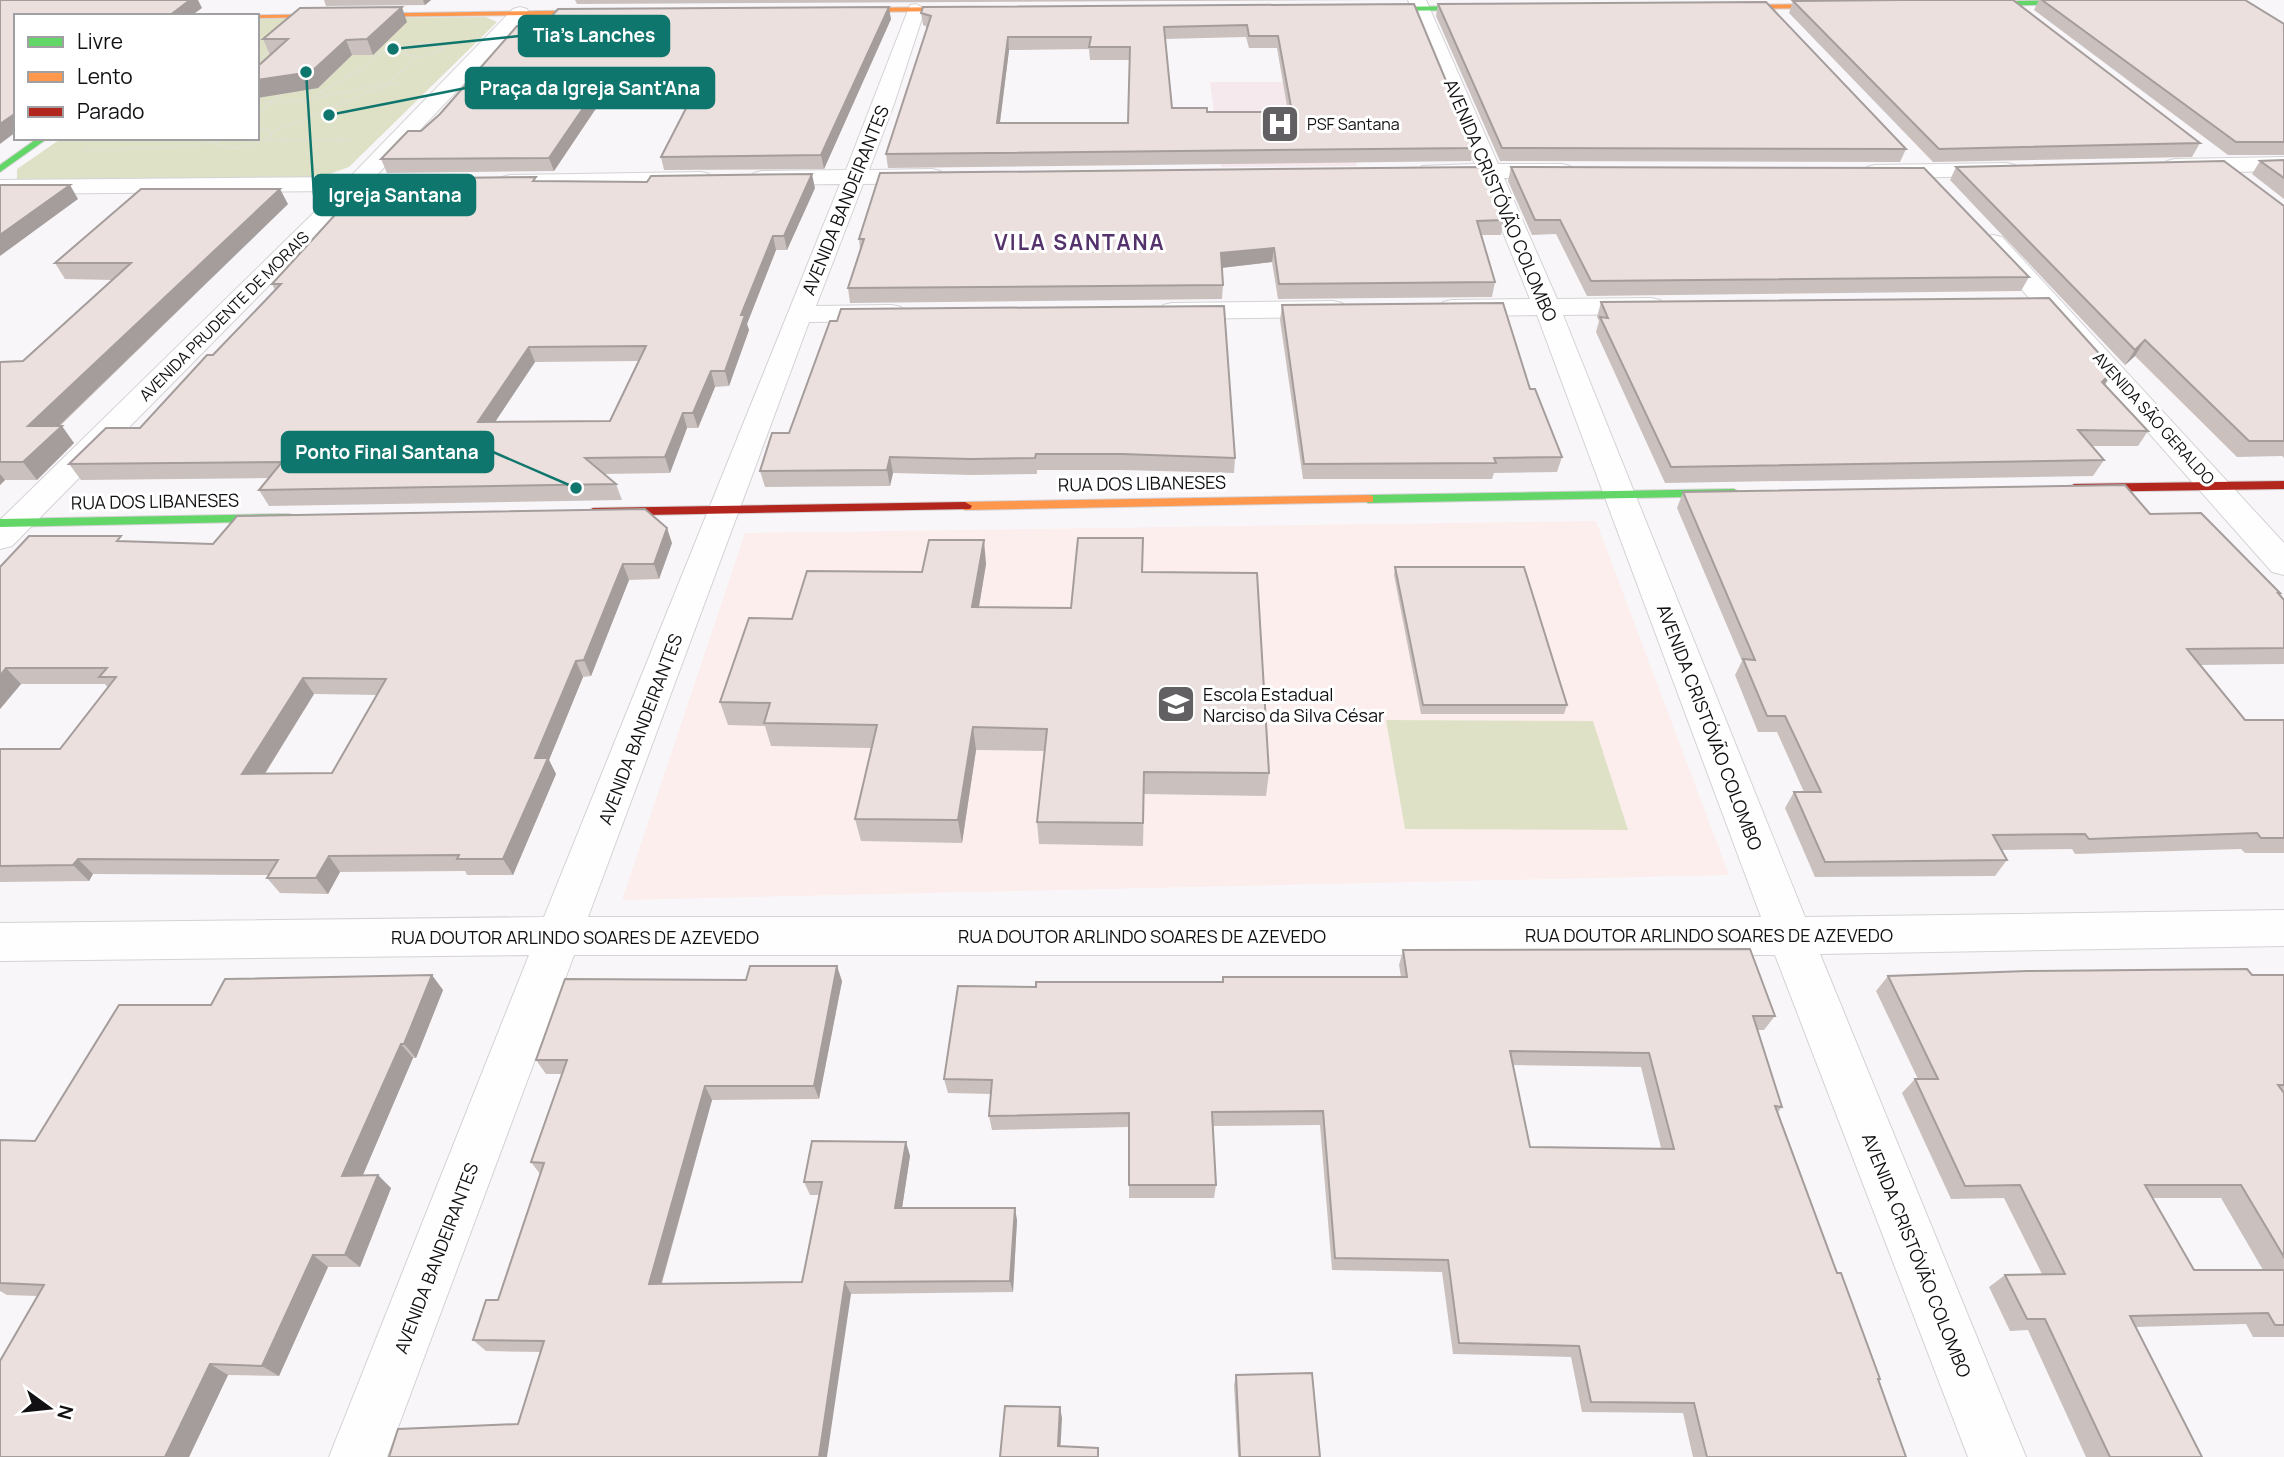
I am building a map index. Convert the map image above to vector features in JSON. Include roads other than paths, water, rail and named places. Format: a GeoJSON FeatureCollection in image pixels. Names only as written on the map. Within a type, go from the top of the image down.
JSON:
{"type":"FeatureCollection","features":[{"type":"Feature","properties":{"kind":"main road"},"geometry":{"type":"LineString","coordinates":[[194,0],[222,0]]}},
{"type":"Feature","properties":{"kind":"main road"},"geometry":{"type":"LineString","coordinates":[[221,14],[240,0]]}},
{"type":"Feature","properties":{"kind":"main road"},"geometry":{"type":"LineString","coordinates":[[1943,5],[2104,2]]}},
{"type":"Feature","properties":{"kind":"main road"},"geometry":{"type":"LineString","coordinates":[[1349,9],[1418,4],[1513,8]]}},
{"type":"Feature","properties":{"kind":"main road"},"geometry":{"type":"LineString","coordinates":[[1702,7],[1766,4],[1863,6]]}},
{"type":"Feature","properties":{"kind":"main road"},"geometry":{"type":"LineString","coordinates":[[821,10],[918,5],[986,9]]}},
{"type":"Feature","properties":{"kind":"main road"},"geometry":{"type":"LineString","coordinates":[[259,15],[425,13],[526,6],[629,12]]}},
{"type":"Feature","properties":{"kind":"main road"},"geometry":{"type":"LineString","coordinates":[[0,169],[41,140]]}},
{"type":"Feature","properties":{"kind":"main road"},"geometry":{"type":"LineString","coordinates":[[2062,488],[2284,485]]}},
{"type":"Feature","properties":{"kind":"main road","name":"RUA DOS LIBANESES"},"geometry":{"type":"LineString","coordinates":[[581,512],[1745,493]]}},
{"type":"Feature","properties":{"kind":"main road","name":"RUA DOS LIBANESES"},"geometry":{"type":"LineString","coordinates":[[5,529],[306,518]]}},
{"type":"Feature","properties":{"kind":"street"},"geometry":{"type":"LineString","coordinates":[[2007,2],[2032,20]]}},
{"type":"Feature","properties":{"kind":"street","name":"AVENIDA CRISTÓVÃO COLOMBO"},"geometry":{"type":"LineString","coordinates":[[1418,4],[1547,307],[1790,936],[1997,1457]]}},
{"type":"Feature","properties":{"kind":"street"},"geometry":{"type":"LineString","coordinates":[[1766,4],[1788,26]]}},
{"type":"Feature","properties":{"kind":"street","name":"AVENIDA BANDEIRANTES"},"geometry":{"type":"LineString","coordinates":[[358,1457],[799,314],[884,104],[918,5]]}},
{"type":"Feature","properties":{"kind":"street","name":"AVENIDA PRUDENTE DE MORAIS"},"geometry":{"type":"LineString","coordinates":[[5,529],[356,184],[526,6]]}},
{"type":"Feature","properties":{"kind":"street"},"geometry":{"type":"LineString","coordinates":[[2199,148],[2252,189]]}},
{"type":"Feature","properties":{"kind":"street"},"geometry":{"type":"LineString","coordinates":[[1908,152],[1946,192]]}},
{"type":"Feature","properties":{"kind":"street"},"geometry":{"type":"LineString","coordinates":[[2151,166],[2284,164]]}},
{"type":"Feature","properties":{"kind":"street"},"geometry":{"type":"LineString","coordinates":[[1859,172],[2025,169]]}},
{"type":"Feature","properties":{"kind":"street"},"geometry":{"type":"LineString","coordinates":[[1407,171],[1586,171]]}},
{"type":"Feature","properties":{"kind":"street"},"geometry":{"type":"LineString","coordinates":[[495,182],[952,176]]}},
{"type":"Feature","properties":{"kind":"street"},"geometry":{"type":"LineString","coordinates":[[0,187],[439,183]]}},
{"type":"Feature","properties":{"kind":"street","name":"AVENIDA SÃO GERALDO"},"geometry":{"type":"LineString","coordinates":[[1974,222],[2284,564]]}},
{"type":"Feature","properties":{"kind":"street"},"geometry":{"type":"LineString","coordinates":[[2008,303],[2049,302]]}},
{"type":"Feature","properties":{"kind":"street"},"geometry":{"type":"LineString","coordinates":[[1423,309],[1673,306]]}},
{"type":"Feature","properties":{"kind":"street"},"geometry":{"type":"LineString","coordinates":[[1146,311],[1353,309]]}},
{"type":"Feature","properties":{"kind":"street"},"geometry":{"type":"LineString","coordinates":[[799,314],[924,313]]}},
{"type":"Feature","properties":{"kind":"street","name":"RUA DOUTOR ARLINDO SOARES DE AZEVEDO"},"geometry":{"type":"LineString","coordinates":[[0,942],[560,936],[1790,936],[2284,928]]}},
{"type":"Feature","properties":{"kind":"place","name":"Tia's Lanches"},"geometry":{"type":"Point","coordinates":[393,49]}},
{"type":"Feature","properties":{"kind":"place","name":"Igreja Santana"},"geometry":{"type":"Point","coordinates":[306,72]}},
{"type":"Feature","properties":{"kind":"place","name":"Praça da Igreja Sant'Ana"},"geometry":{"type":"Point","coordinates":[329,115]}},
{"type":"Feature","properties":{"kind":"place","name":"PSF Santana"},"geometry":{"type":"Point","coordinates":[1280,124]}},
{"type":"Feature","properties":{"kind":"place","name":"Ponto Final Santana"},"geometry":{"type":"Point","coordinates":[576,488]}},
{"type":"Feature","properties":{"kind":"place","name":"Escola Estadual Narciso da Silva César"},"geometry":{"type":"Point","coordinates":[1176,704]}},
{"type":"Feature","properties":{"kind":"district","name":"VILA SANTANA"},"geometry":{"type":"Point","coordinates":[1080,242]}}]}
